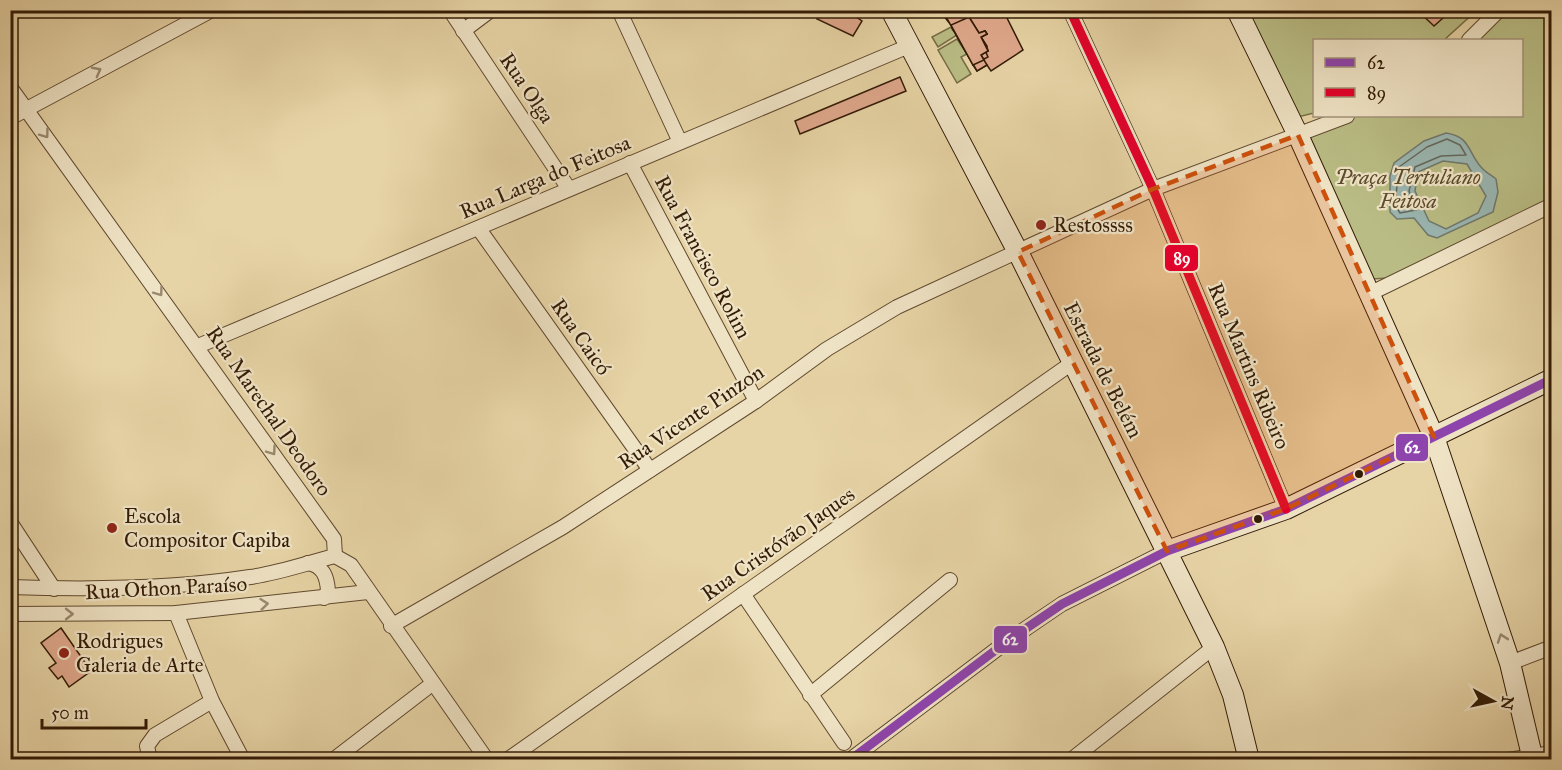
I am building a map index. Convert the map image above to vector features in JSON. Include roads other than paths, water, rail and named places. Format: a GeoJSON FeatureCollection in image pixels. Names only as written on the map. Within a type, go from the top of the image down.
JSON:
{"type":"FeatureCollection","features":[{"type":"Feature","properties":{"kind":"street"},"geometry":{"type":"LineString","coordinates":[[10,118],[212,10]]}},
{"type":"Feature","properties":{"kind":"street","name":"Rua Olga"},"geometry":{"type":"LineString","coordinates":[[450,10],[569,189]]}},
{"type":"Feature","properties":{"kind":"street"},"geometry":{"type":"LineString","coordinates":[[463,31],[491,10]]}},
{"type":"Feature","properties":{"kind":"street"},"geometry":{"type":"LineString","coordinates":[[619,10],[680,142]]}},
{"type":"Feature","properties":{"kind":"street","name":"Estrada de Belém"},"geometry":{"type":"LineString","coordinates":[[891,10],[1018,252],[1214,646],[1233,695],[1248,759]]}},
{"type":"Feature","properties":{"kind":"street","name":"Rua Martins Ribeiro"},"geometry":{"type":"LineString","coordinates":[[1070,10],[1153,189],[1286,509]]}},
{"type":"Feature","properties":{"kind":"street"},"geometry":{"type":"LineString","coordinates":[[1237,10],[1298,135],[1434,437],[1510,663],[1532,758]]}},
{"type":"Feature","properties":{"kind":"street"},"geometry":{"type":"LineString","coordinates":[[1470,39],[1499,10]]}},
{"type":"Feature","properties":{"kind":"street","name":"Rua Larga do Feitosa"},"geometry":{"type":"LineString","coordinates":[[198,346],[909,46]]}},
{"type":"Feature","properties":{"kind":"street","name":"Rua Marechal Deodoro"},"geometry":{"type":"LineString","coordinates":[[10,87],[198,346],[334,539],[337,549],[335,556]]}},
{"type":"Feature","properties":{"kind":"street","name":"Rua Vicente Pinzon"},"geometry":{"type":"LineString","coordinates":[[391,626],[563,527],[756,401],[827,349],[897,307],[1153,189],[1344,117]]}},
{"type":"Feature","properties":{"kind":"street","name":"Rua Francisco Rolim"},"geometry":{"type":"LineString","coordinates":[[630,163],[756,401]]}},
{"type":"Feature","properties":{"kind":"street"},"geometry":{"type":"LineString","coordinates":[[1369,294],[1551,206]]}},
{"type":"Feature","properties":{"kind":"street","name":"Rua Caicó"},"geometry":{"type":"LineString","coordinates":[[478,229],[650,470]]}},
{"type":"Feature","properties":{"kind":"street","name":"Rua Cristóvão Jaques"},"geometry":{"type":"LineString","coordinates":[[507,759],[1072,363]]}},
{"type":"Feature","properties":{"kind":"street"},"geometry":{"type":"LineString","coordinates":[[850,759],[1009,640],[1062,604],[1167,551],[1286,509],[1551,379]]}},
{"type":"Feature","properties":{"kind":"street"},"geometry":{"type":"LineString","coordinates":[[10,522],[54,589]]}},
{"type":"Feature","properties":{"kind":"street"},"geometry":{"type":"LineString","coordinates":[[335,556],[351,565],[391,626],[487,759]]}},
{"type":"Feature","properties":{"kind":"street","name":"Rua Othon Paraíso"},"geometry":{"type":"LineString","coordinates":[[10,587],[54,589],[202,583],[252,577],[335,556]]}},
{"type":"Feature","properties":{"kind":"street"},"geometry":{"type":"LineString","coordinates":[[308,563],[320,568],[326,576],[328,591],[324,598]]}},
{"type":"Feature","properties":{"kind":"street"},"geometry":{"type":"LineString","coordinates":[[810,695],[950,580]]}},
{"type":"Feature","properties":{"kind":"street","name":"Rua Othon Paraíso"},"geometry":{"type":"LineString","coordinates":[[10,614],[176,613],[368,592]]}},
{"type":"Feature","properties":{"kind":"street"},"geometry":{"type":"LineString","coordinates":[[743,594],[844,743]]}},
{"type":"Feature","properties":{"kind":"street"},"geometry":{"type":"LineString","coordinates":[[176,613],[212,701],[243,759]]}},
{"type":"Feature","properties":{"kind":"street"},"geometry":{"type":"LineString","coordinates":[[1071,759],[1214,646]]}},
{"type":"Feature","properties":{"kind":"street"},"geometry":{"type":"LineString","coordinates":[[1510,663],[1551,647]]}},
{"type":"Feature","properties":{"kind":"street"},"geometry":{"type":"LineString","coordinates":[[333,759],[432,684]]}},
{"type":"Feature","properties":{"kind":"street"},"geometry":{"type":"LineString","coordinates":[[149,753],[155,735],[212,701]]}},
{"type":"Feature","properties":{"kind":"street"},"geometry":{"type":"LineString","coordinates":[[1508,759],[1532,758],[1551,753]]}},
{"type":"Feature","properties":{"kind":"water"},"geometry":{"type":"Polygon","coordinates":[[[1446,133],[1464,141],[1481,167],[1496,179],[1498,192],[1493,212],[1437,238],[1428,235],[1414,218],[1397,219],[1390,212],[1390,176],[1394,163],[1424,141],[1446,133]],[[1443,161],[1418,172],[1415,191],[1429,221],[1446,229],[1478,213],[1486,196],[1467,164],[1443,161]]]}},
{"type":"Feature","properties":{"kind":"place","name":"Restossss"},"geometry":{"type":"Point","coordinates":[1041,225]}},
{"type":"Feature","properties":{"kind":"place","name":"Escola Compositor Capiba"},"geometry":{"type":"Point","coordinates":[112,528]}},
{"type":"Feature","properties":{"kind":"place","name":"Rodrigues Galeria de Arte"},"geometry":{"type":"Point","coordinates":[64,653]}},
{"type":"Feature","properties":{"kind":"park label","name":"Praça Tertuliano Feitosa"},"geometry":{"type":"Point","coordinates":[1408,189]}}]}
